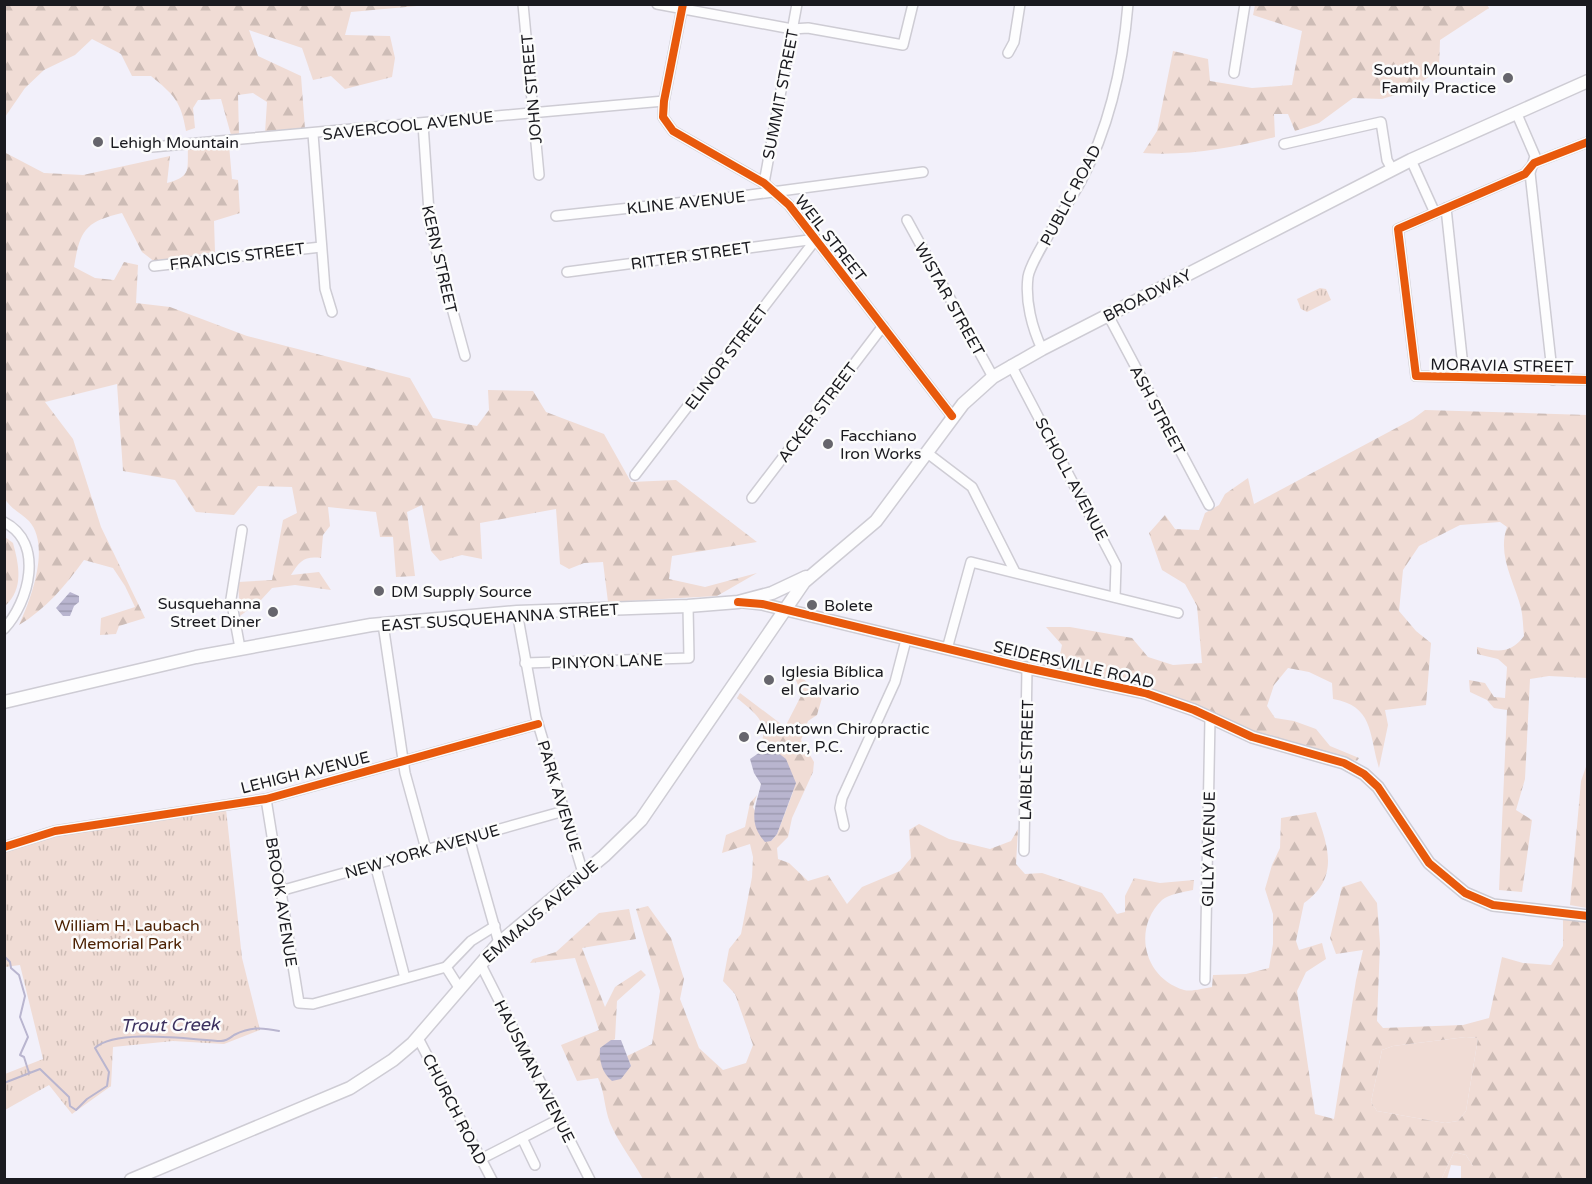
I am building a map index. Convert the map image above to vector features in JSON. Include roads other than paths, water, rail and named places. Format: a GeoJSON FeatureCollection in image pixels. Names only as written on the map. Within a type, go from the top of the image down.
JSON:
{"type":"FeatureCollection","features":[{"type":"Feature","properties":{"kind":"main road","name":"BROADWAY"},"geometry":{"type":"LineString","coordinates":[[785,610],[804,582],[817,570],[840,555],[876,521],[952,416],[993,377],[1011,365],[1392,169],[1587,81]]}},
{"type":"Feature","properties":{"kind":"main road","name":"EAST SUSQUEHANNA STREET"},"geometry":{"type":"LineString","coordinates":[[4,702],[240,648],[383,624],[517,612],[738,602],[789,586],[817,570]]}},
{"type":"Feature","properties":{"kind":"main road","name":"EMMAUS AVENUE"},"geometry":{"type":"LineString","coordinates":[[131,1179],[350,1088],[393,1060],[418,1038],[480,963],[500,943],[623,838],[654,803],[785,610]]}},
{"type":"Feature","properties":{"kind":"street","name":"JOHN STREET"},"geometry":{"type":"LineString","coordinates":[[523,4],[539,175]]}},
{"type":"Feature","properties":{"kind":"street"},"geometry":{"type":"LineString","coordinates":[[657,4],[792,29],[808,28],[903,45],[913,4]]}},
{"type":"Feature","properties":{"kind":"street","name":"SUMMIT STREET"},"geometry":{"type":"LineString","coordinates":[[764,183],[797,4]]}},
{"type":"Feature","properties":{"kind":"street"},"geometry":{"type":"LineString","coordinates":[[1008,53],[1014,42],[1020,4]]}},
{"type":"Feature","properties":{"kind":"street","name":"PUBLIC ROAD"},"geometry":{"type":"LineString","coordinates":[[1042,349],[1035,333],[1030,309],[1030,272],[1081,180],[1101,137],[1119,76],[1128,4]]}},
{"type":"Feature","properties":{"kind":"street"},"geometry":{"type":"LineString","coordinates":[[1234,73],[1245,4]]}},
{"type":"Feature","properties":{"kind":"street","name":"WEIL STREET"},"geometry":{"type":"LineString","coordinates":[[683,7],[664,101],[663,117],[673,131],[764,183],[789,205],[952,416]]}},
{"type":"Feature","properties":{"kind":"street","name":"SAVERCOOL AVENUE"},"geometry":{"type":"LineString","coordinates":[[152,147],[664,101]]}},
{"type":"Feature","properties":{"kind":"street"},"geometry":{"type":"LineString","coordinates":[[1516,112],[1534,156],[1530,173],[1553,380]]}},
{"type":"Feature","properties":{"kind":"street"},"geometry":{"type":"LineString","coordinates":[[1284,144],[1381,122],[1387,160],[1392,169]]}},
{"type":"Feature","properties":{"kind":"street","name":"KERN STREET"},"geometry":{"type":"LineString","coordinates":[[423,123],[430,226],[465,356]]}},
{"type":"Feature","properties":{"kind":"street"},"geometry":{"type":"LineString","coordinates":[[313,134],[325,289],[332,312]]}},
{"type":"Feature","properties":{"kind":"street"},"geometry":{"type":"LineString","coordinates":[[1411,160],[1435,213],[1524,174],[1534,163],[1587,142]]}},
{"type":"Feature","properties":{"kind":"street","name":"KLINE AVENUE"},"geometry":{"type":"LineString","coordinates":[[556,216],[775,192],[923,172]]}},
{"type":"Feature","properties":{"kind":"street"},"geometry":{"type":"LineString","coordinates":[[1446,208],[1464,376]]}},
{"type":"Feature","properties":{"kind":"street","name":"MORAVIA STREET"},"geometry":{"type":"LineString","coordinates":[[1435,213],[1398,229],[1416,376],[1587,380]]}},
{"type":"Feature","properties":{"kind":"street","name":"WISTAR STREET"},"geometry":{"type":"LineString","coordinates":[[907,220],[993,377]]}},
{"type":"Feature","properties":{"kind":"street","name":"RITTER STREET"},"geometry":{"type":"LineString","coordinates":[[567,272],[816,239]]}},
{"type":"Feature","properties":{"kind":"street","name":"ELINOR STREET"},"geometry":{"type":"LineString","coordinates":[[635,475],[816,239]]}},
{"type":"Feature","properties":{"kind":"street","name":"FRANCIS STREET"},"geometry":{"type":"LineString","coordinates":[[154,266],[321,247]]}},
{"type":"Feature","properties":{"kind":"street","name":"ASH STREET"},"geometry":{"type":"LineString","coordinates":[[1108,315],[1209,505]]}},
{"type":"Feature","properties":{"kind":"street","name":"ACKER STREET"},"geometry":{"type":"LineString","coordinates":[[752,498],[883,326]]}},
{"type":"Feature","properties":{"kind":"street","name":"SCHOLL AVENUE"},"geometry":{"type":"LineString","coordinates":[[1011,365],[1116,565],[1116,597]]}},
{"type":"Feature","properties":{"kind":"street"},"geometry":{"type":"LineString","coordinates":[[926,452],[972,487],[1015,572]]}},
{"type":"Feature","properties":{"kind":"street"},"geometry":{"type":"LineString","coordinates":[[4,522],[23,537],[27,548],[28,569],[21,606],[4,629]]}},
{"type":"Feature","properties":{"kind":"street"},"geometry":{"type":"LineString","coordinates":[[240,648],[231,599],[242,530]]}},
{"type":"Feature","properties":{"kind":"street"},"geometry":{"type":"LineString","coordinates":[[946,649],[971,562],[1178,613]]}},
{"type":"Feature","properties":{"kind":"street","name":"SEIDERSVILLE ROAD"},"geometry":{"type":"LineString","coordinates":[[738,602],[762,604],[906,640],[1145,693],[1169,700],[1252,737],[1344,763],[1364,774],[1383,793],[1429,863],[1471,897],[1501,906],[1587,916]]}},
{"type":"Feature","properties":{"kind":"street","name":"PINYON LANE"},"geometry":{"type":"LineString","coordinates":[[525,663],[689,658],[688,606]]}},
{"type":"Feature","properties":{"kind":"street","name":"PARK AVENUE"},"geometry":{"type":"LineString","coordinates":[[517,612],[538,724],[583,873]]}},
{"type":"Feature","properties":{"kind":"street"},"geometry":{"type":"LineString","coordinates":[[383,624],[403,761],[426,849]]}},
{"type":"Feature","properties":{"kind":"street"},"geometry":{"type":"LineString","coordinates":[[844,826],[840,808],[842,798],[895,682],[906,640]]}},
{"type":"Feature","properties":{"kind":"street","name":"LAIBLE STREET"},"geometry":{"type":"LineString","coordinates":[[1024,851],[1027,668]]}},
{"type":"Feature","properties":{"kind":"street","name":"GILLY AVENUE"},"geometry":{"type":"LineString","coordinates":[[1205,980],[1210,718]]}},
{"type":"Feature","properties":{"kind":"street","name":"LEHIGH AVENUE"},"geometry":{"type":"LineString","coordinates":[[4,847],[55,831],[266,799],[538,724]]}},
{"type":"Feature","properties":{"kind":"street","name":"BROOK AVENUE"},"geometry":{"type":"LineString","coordinates":[[266,799],[297,999],[301,1004],[313,1004],[405,978]]}},
{"type":"Feature","properties":{"kind":"street","name":"NEW YORK AVENUE"},"geometry":{"type":"LineString","coordinates":[[280,891],[564,811]]}},
{"type":"Feature","properties":{"kind":"street"},"geometry":{"type":"LineString","coordinates":[[469,837],[500,943]]}},
{"type":"Feature","properties":{"kind":"street"},"geometry":{"type":"LineString","coordinates":[[375,864],[405,978],[446,967],[471,941],[495,926]]}},
{"type":"Feature","properties":{"kind":"street","name":"HAUSMAN AVENUE"},"geometry":{"type":"LineString","coordinates":[[480,963],[590,1179]]}},
{"type":"Feature","properties":{"kind":"street"},"geometry":{"type":"LineString","coordinates":[[446,967],[460,989]]}},
{"type":"Feature","properties":{"kind":"street","name":"CHURCH ROAD"},"geometry":{"type":"LineString","coordinates":[[418,1038],[492,1179]]}},
{"type":"Feature","properties":{"kind":"street"},"geometry":{"type":"LineString","coordinates":[[481,1159],[559,1119]]}},
{"type":"Feature","properties":{"kind":"street"},"geometry":{"type":"LineString","coordinates":[[522,1138],[535,1165]]}},
{"type":"Feature","properties":{"kind":"waterway"},"geometry":{"type":"LineString","coordinates":[[4,956],[10,962],[11,968],[19,975],[25,996],[20,1017],[28,1037],[20,1055],[24,1057],[29,1073]]}},
{"type":"Feature","properties":{"kind":"waterway","name":"Trout Creek"},"geometry":{"type":"LineString","coordinates":[[4,1083],[40,1069],[69,1097],[70,1106],[76,1110],[87,1099],[107,1086],[109,1072],[95,1048],[106,1042],[137,1037],[221,1041],[251,1029],[279,1031]]}},
{"type":"Feature","properties":{"kind":"place","name":"South Mountain Family Practice"},"geometry":{"type":"Point","coordinates":[1508,78]}},
{"type":"Feature","properties":{"kind":"place","name":"Lehigh Mountain"},"geometry":{"type":"Point","coordinates":[98,142]}},
{"type":"Feature","properties":{"kind":"place","name":"Facchiano Iron Works"},"geometry":{"type":"Point","coordinates":[828,444]}},
{"type":"Feature","properties":{"kind":"place","name":"DM Supply Source"},"geometry":{"type":"Point","coordinates":[379,591]}},
{"type":"Feature","properties":{"kind":"place","name":"Bolete"},"geometry":{"type":"Point","coordinates":[812,605]}},
{"type":"Feature","properties":{"kind":"place","name":"Susquehanna Street Diner"},"geometry":{"type":"Point","coordinates":[273,612]}},
{"type":"Feature","properties":{"kind":"place","name":"Iglesia Bíblica el Calvario"},"geometry":{"type":"Point","coordinates":[769,680]}},
{"type":"Feature","properties":{"kind":"place","name":"Allentown Chiropractic Center, P.C."},"geometry":{"type":"Point","coordinates":[744,737]}},
{"type":"Feature","properties":{"kind":"park label","name":"William H. Laubach Memorial Park"},"geometry":{"type":"Point","coordinates":[127,934]}}]}
